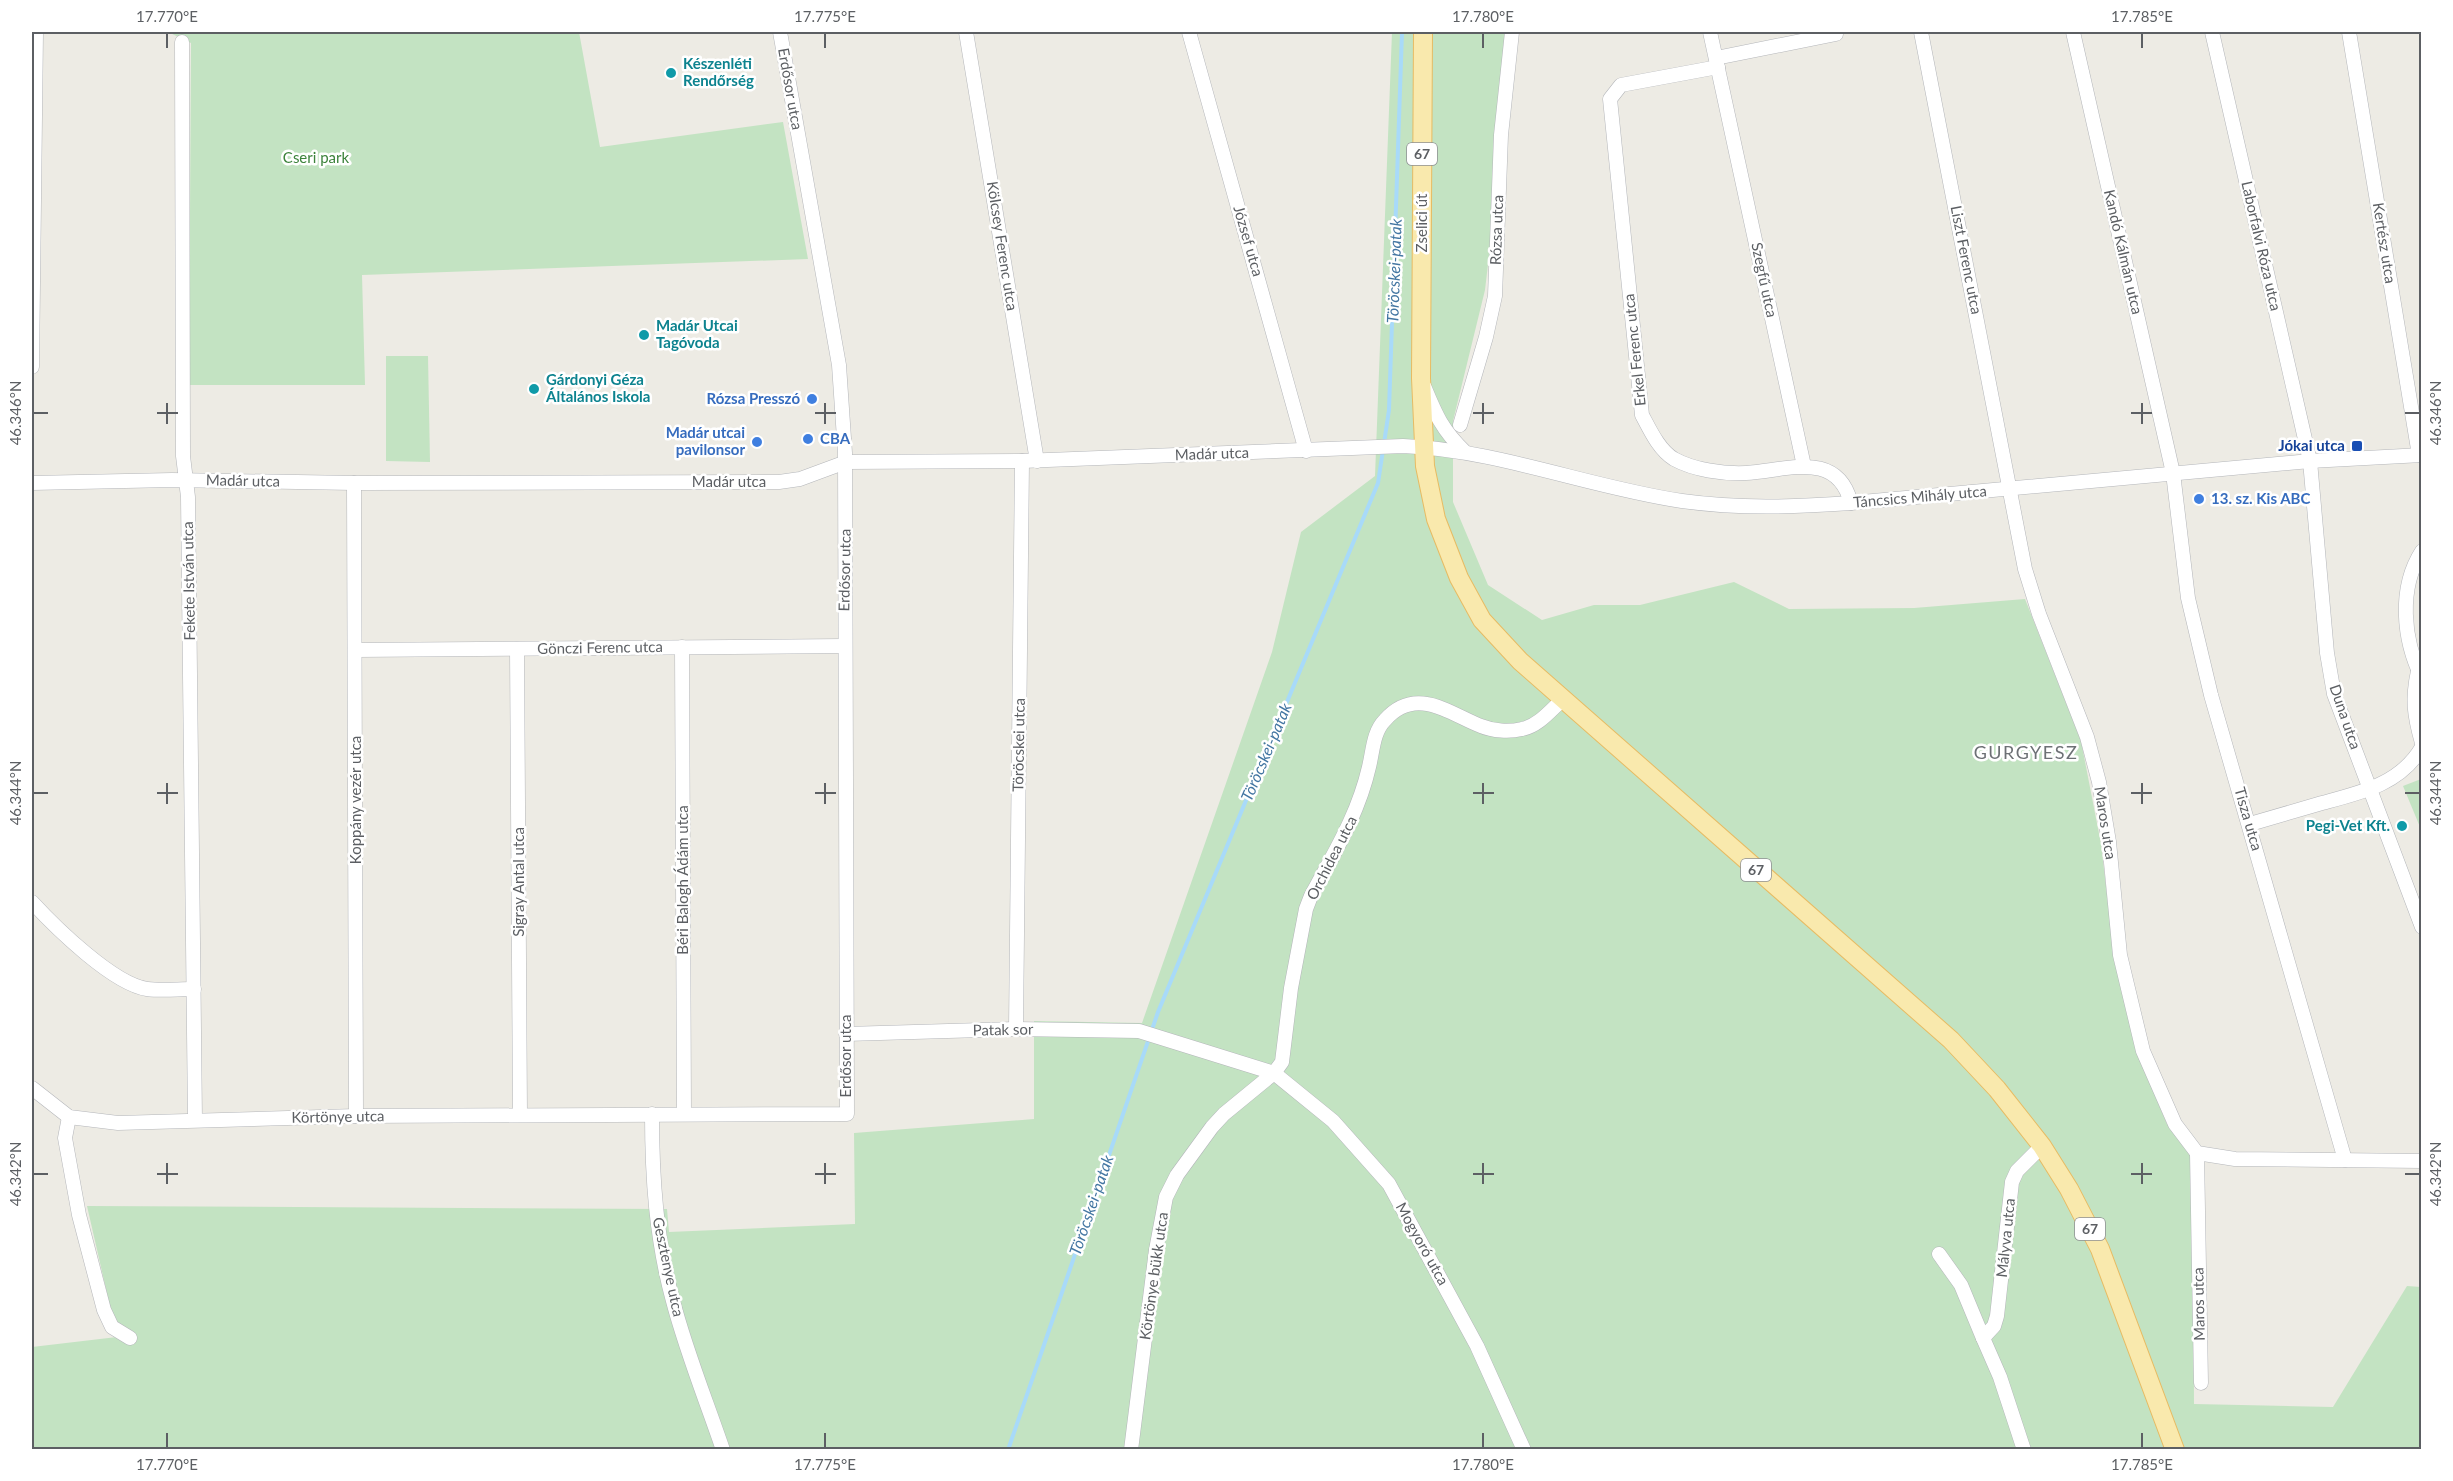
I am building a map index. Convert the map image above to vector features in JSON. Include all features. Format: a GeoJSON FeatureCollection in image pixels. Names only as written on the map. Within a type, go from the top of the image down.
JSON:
{"type":"FeatureCollection","features":[{"type":"Feature","properties":{"kind":"main road","name":"Zselici út"},"geometry":{"type":"LineString","coordinates":[[1421,378],[1423,32]]}},
{"type":"Feature","properties":{"kind":"main road","name":"67"},"geometry":{"type":"LineString","coordinates":[[1421,378],[1423,447],[1430,497],[1450,560],[1482,620],[1562,700],[1951,1040],[1997,1089],[2042,1146],[2069,1189],[2100,1249],[2175,1449]]}},
{"type":"Feature","properties":{"kind":"street"},"geometry":{"type":"LineString","coordinates":[[32,367],[36,32]]}},
{"type":"Feature","properties":{"kind":"street","name":"Erdősor utca"},"geometry":{"type":"LineString","coordinates":[[780,32],[839,365],[846,462],[844,646],[847,1114]]}},
{"type":"Feature","properties":{"kind":"street","name":"Kölcsey Ferenc utca"},"geometry":{"type":"LineString","coordinates":[[966,32],[1037,461]]}},
{"type":"Feature","properties":{"kind":"street","name":"József utca"},"geometry":{"type":"LineString","coordinates":[[1189,32],[1306,451]]}},
{"type":"Feature","properties":{"kind":"street","name":"Rózsa utca"},"geometry":{"type":"LineString","coordinates":[[1461,426],[1495,296],[1501,135],[1512,32]]}},
{"type":"Feature","properties":{"kind":"street","name":"Szegfű utca"},"geometry":{"type":"LineString","coordinates":[[1710,32],[1804,466]]}},
{"type":"Feature","properties":{"kind":"street","name":"Liszt Ferenc utca"},"geometry":{"type":"LineString","coordinates":[[1921,32],[2010,489]]}},
{"type":"Feature","properties":{"kind":"street","name":"Kandó Kálmán utca"},"geometry":{"type":"LineString","coordinates":[[2073,32],[2173,473]]}},
{"type":"Feature","properties":{"kind":"street","name":"Laborfalvi Róza utca"},"geometry":{"type":"LineString","coordinates":[[2212,32],[2310,461]]}},
{"type":"Feature","properties":{"kind":"street","name":"Kertész utca"},"geometry":{"type":"LineString","coordinates":[[2349,32],[2420,455]]}},
{"type":"Feature","properties":{"kind":"street"},"geometry":{"type":"LineString","coordinates":[[1717,63],[1836,34]]}},
{"type":"Feature","properties":{"kind":"street","name":"Fekete István utca"},"geometry":{"type":"LineString","coordinates":[[182,42],[183,409],[185,480],[188,497],[195,1120]]}},
{"type":"Feature","properties":{"kind":"street","name":"Erkel Ferenc utca"},"geometry":{"type":"LineString","coordinates":[[1717,63],[1622,85],[1610,99],[1642,415],[1654,438],[1673,458],[1704,469],[1743,473],[1804,466]]}},
{"type":"Feature","properties":{"kind":"street"},"geometry":{"type":"LineString","coordinates":[[1421,378],[1438,419],[1448,436],[1465,453]]}},
{"type":"Feature","properties":{"kind":"street","name":"Madár utca"},"geometry":{"type":"LineString","coordinates":[[32,483],[185,480],[354,483],[779,482],[800,479],[846,462],[1037,461],[1370,447],[1423,447]]}},
{"type":"Feature","properties":{"kind":"street","name":"Táncsics Mihály utca"},"geometry":{"type":"LineString","coordinates":[[1423,447],[1465,453],[1681,501],[1775,508],[2310,461],[2420,455]]}},
{"type":"Feature","properties":{"kind":"street","name":"Töröcskei utca"},"geometry":{"type":"LineString","coordinates":[[1016,1029],[1022,461]]}},
{"type":"Feature","properties":{"kind":"street","name":"Duna utca"},"geometry":{"type":"LineString","coordinates":[[2310,461],[2327,653],[2334,693],[2421,927]]}},
{"type":"Feature","properties":{"kind":"street"},"geometry":{"type":"LineString","coordinates":[[1804,466],[1828,471],[1838,477],[1851,503]]}},
{"type":"Feature","properties":{"kind":"street","name":"Tisza utca"},"geometry":{"type":"LineString","coordinates":[[2173,473],[2188,598],[2211,695],[2345,1160]]}},
{"type":"Feature","properties":{"kind":"street","name":"Koppány vezér utca"},"geometry":{"type":"LineString","coordinates":[[354,483],[356,1116]]}},
{"type":"Feature","properties":{"kind":"street","name":"Maros utca"},"geometry":{"type":"LineString","coordinates":[[2010,489],[2025,569],[2039,614],[2086,737],[2099,782],[2109,842],[2120,955],[2143,1051],[2175,1124],[2197,1153],[2201,1383]]}},
{"type":"Feature","properties":{"kind":"street"},"geometry":{"type":"LineString","coordinates":[[2250,824],[2371,789],[2390,780],[2414,760],[2421,745],[2413,711],[2413,692],[2420,674],[2408,637],[2406,607],[2409,584],[2421,551]]}},
{"type":"Feature","properties":{"kind":"street","name":"Gönczi Ferenc utca"},"geometry":{"type":"LineString","coordinates":[[356,650],[844,646]]}},
{"type":"Feature","properties":{"kind":"street","name":"Béri Balogh Ádám utca"},"geometry":{"type":"LineString","coordinates":[[682,647],[684,1114]]}},
{"type":"Feature","properties":{"kind":"street","name":"Sigray Antal utca"},"geometry":{"type":"LineString","coordinates":[[517,649],[520,1115]]}},
{"type":"Feature","properties":{"kind":"street","name":"Orchidea utca"},"geometry":{"type":"LineString","coordinates":[[1274,1073],[1282,1062],[1285,1049],[1291,988],[1306,909],[1354,816],[1364,791],[1376,736],[1384,720],[1396,711],[1412,704],[1429,704],[1449,710],[1482,727],[1503,731],[1523,729],[1541,720],[1562,700]]}},
{"type":"Feature","properties":{"kind":"street"},"geometry":{"type":"LineString","coordinates":[[32,902],[66,937],[124,981],[146,989],[194,989]]}},
{"type":"Feature","properties":{"kind":"street","name":"Patak sor"},"geometry":{"type":"LineString","coordinates":[[846,1034],[1016,1029],[1138,1032],[1274,1073]]}},
{"type":"Feature","properties":{"kind":"street","name":"Körtönye bükk utca"},"geometry":{"type":"LineString","coordinates":[[1131,1449],[1156,1250],[1166,1197],[1177,1175],[1212,1127],[1224,1114],[1274,1073]]}},
{"type":"Feature","properties":{"kind":"street","name":"Mogyoró utca"},"geometry":{"type":"LineString","coordinates":[[1274,1073],[1333,1121],[1389,1184],[1477,1346],[1524,1449]]}},
{"type":"Feature","properties":{"kind":"street"},"geometry":{"type":"LineString","coordinates":[[32,1088],[69,1117],[65,1138],[80,1215],[104,1310],[112,1327],[130,1338]]}},
{"type":"Feature","properties":{"kind":"street","name":"Gesztenye utca"},"geometry":{"type":"LineString","coordinates":[[652,1114],[652,1181],[659,1239],[673,1301],[723,1449]]}},
{"type":"Feature","properties":{"kind":"street","name":"Körtönye utca"},"geometry":{"type":"LineString","coordinates":[[69,1117],[118,1123],[356,1116],[847,1114]]}},
{"type":"Feature","properties":{"kind":"street","name":"Mályva utca"},"geometry":{"type":"LineString","coordinates":[[1983,1338],[1994,1326],[1997,1316],[2012,1182],[2017,1171],[2042,1146]]}},
{"type":"Feature","properties":{"kind":"street"},"geometry":{"type":"LineString","coordinates":[[2197,1153],[2235,1159],[2421,1161]]}},
{"type":"Feature","properties":{"kind":"street"},"geometry":{"type":"LineString","coordinates":[[1939,1254],[1961,1285],[2024,1449]]}},
{"type":"Feature","properties":{"kind":"green space","name":"Cseri park"},"geometry":{"type":"Polygon","coordinates":[[[168,32],[579,32],[600,147],[783,122],[808,259],[362,275],[365,385],[189,385],[191,43],[168,32]]]}},
{"type":"Feature","properties":{"kind":"green space"},"geometry":{"type":"Polygon","coordinates":[[[1392,32],[1515,32],[1485,290],[1453,421],[1453,502],[1488,585],[1542,620],[1594,605],[1640,605],[1734,582],[1789,609],[1914,608],[2025,599],[2081,741],[2101,844],[2114,954],[2138,1055],[2167,1124],[2193,1156],[2194,1404],[2333,1407],[2407,1286],[2421,1287],[2422,1449],[32,1450],[32,1347],[117,1337],[87,1206],[667,1209],[669,1232],[855,1224],[854,1133],[1034,1119],[1034,1021],[1142,1023],[1272,652],[1301,532],[1375,476],[1392,32]]]}},
{"type":"Feature","properties":{"kind":"green space"},"geometry":{"type":"Polygon","coordinates":[[[386,356],[428,356],[430,462],[386,461],[386,356]]]}},
{"type":"Feature","properties":{"kind":"green space"},"geometry":{"type":"Polygon","coordinates":[[[2421,779],[2422,826],[2420,827],[2403,786],[2421,779]]]}},
{"type":"Feature","properties":{"kind":"waterway","name":"Töröcskei-patak"},"geometry":{"type":"LineString","coordinates":[[1008,1450],[1158,1012],[1378,483],[1389,410],[1402,32]]}},
{"type":"Feature","properties":{"kind":"place","name":"Készenléti Rendőrség"},"geometry":{"type":"Point","coordinates":[671,73]}},
{"type":"Feature","properties":{"kind":"place","name":"Madár Utcai Tagóvoda"},"geometry":{"type":"Point","coordinates":[644,335]}},
{"type":"Feature","properties":{"kind":"place","name":"Gárdonyi Géza Általános Iskola"},"geometry":{"type":"Point","coordinates":[534,389]}},
{"type":"Feature","properties":{"kind":"place","name":"Rózsa Presszó"},"geometry":{"type":"Point","coordinates":[812,399]}},
{"type":"Feature","properties":{"kind":"place","name":"CBA"},"geometry":{"type":"Point","coordinates":[808,439]}},
{"type":"Feature","properties":{"kind":"place","name":"Madár utcai pavilonsor"},"geometry":{"type":"Point","coordinates":[757,442]}},
{"type":"Feature","properties":{"kind":"place","name":"Jókai utca"},"geometry":{"type":"Point","coordinates":[2357,446]}},
{"type":"Feature","properties":{"kind":"place","name":"13. sz. Kis ABC"},"geometry":{"type":"Point","coordinates":[2199,499]}},
{"type":"Feature","properties":{"kind":"place","name":"Pegi-Vet Kft."},"geometry":{"type":"Point","coordinates":[2402,826]}},
{"type":"Feature","properties":{"kind":"district","name":"GURGYESZ"},"geometry":{"type":"Point","coordinates":[2026,753]}}]}
